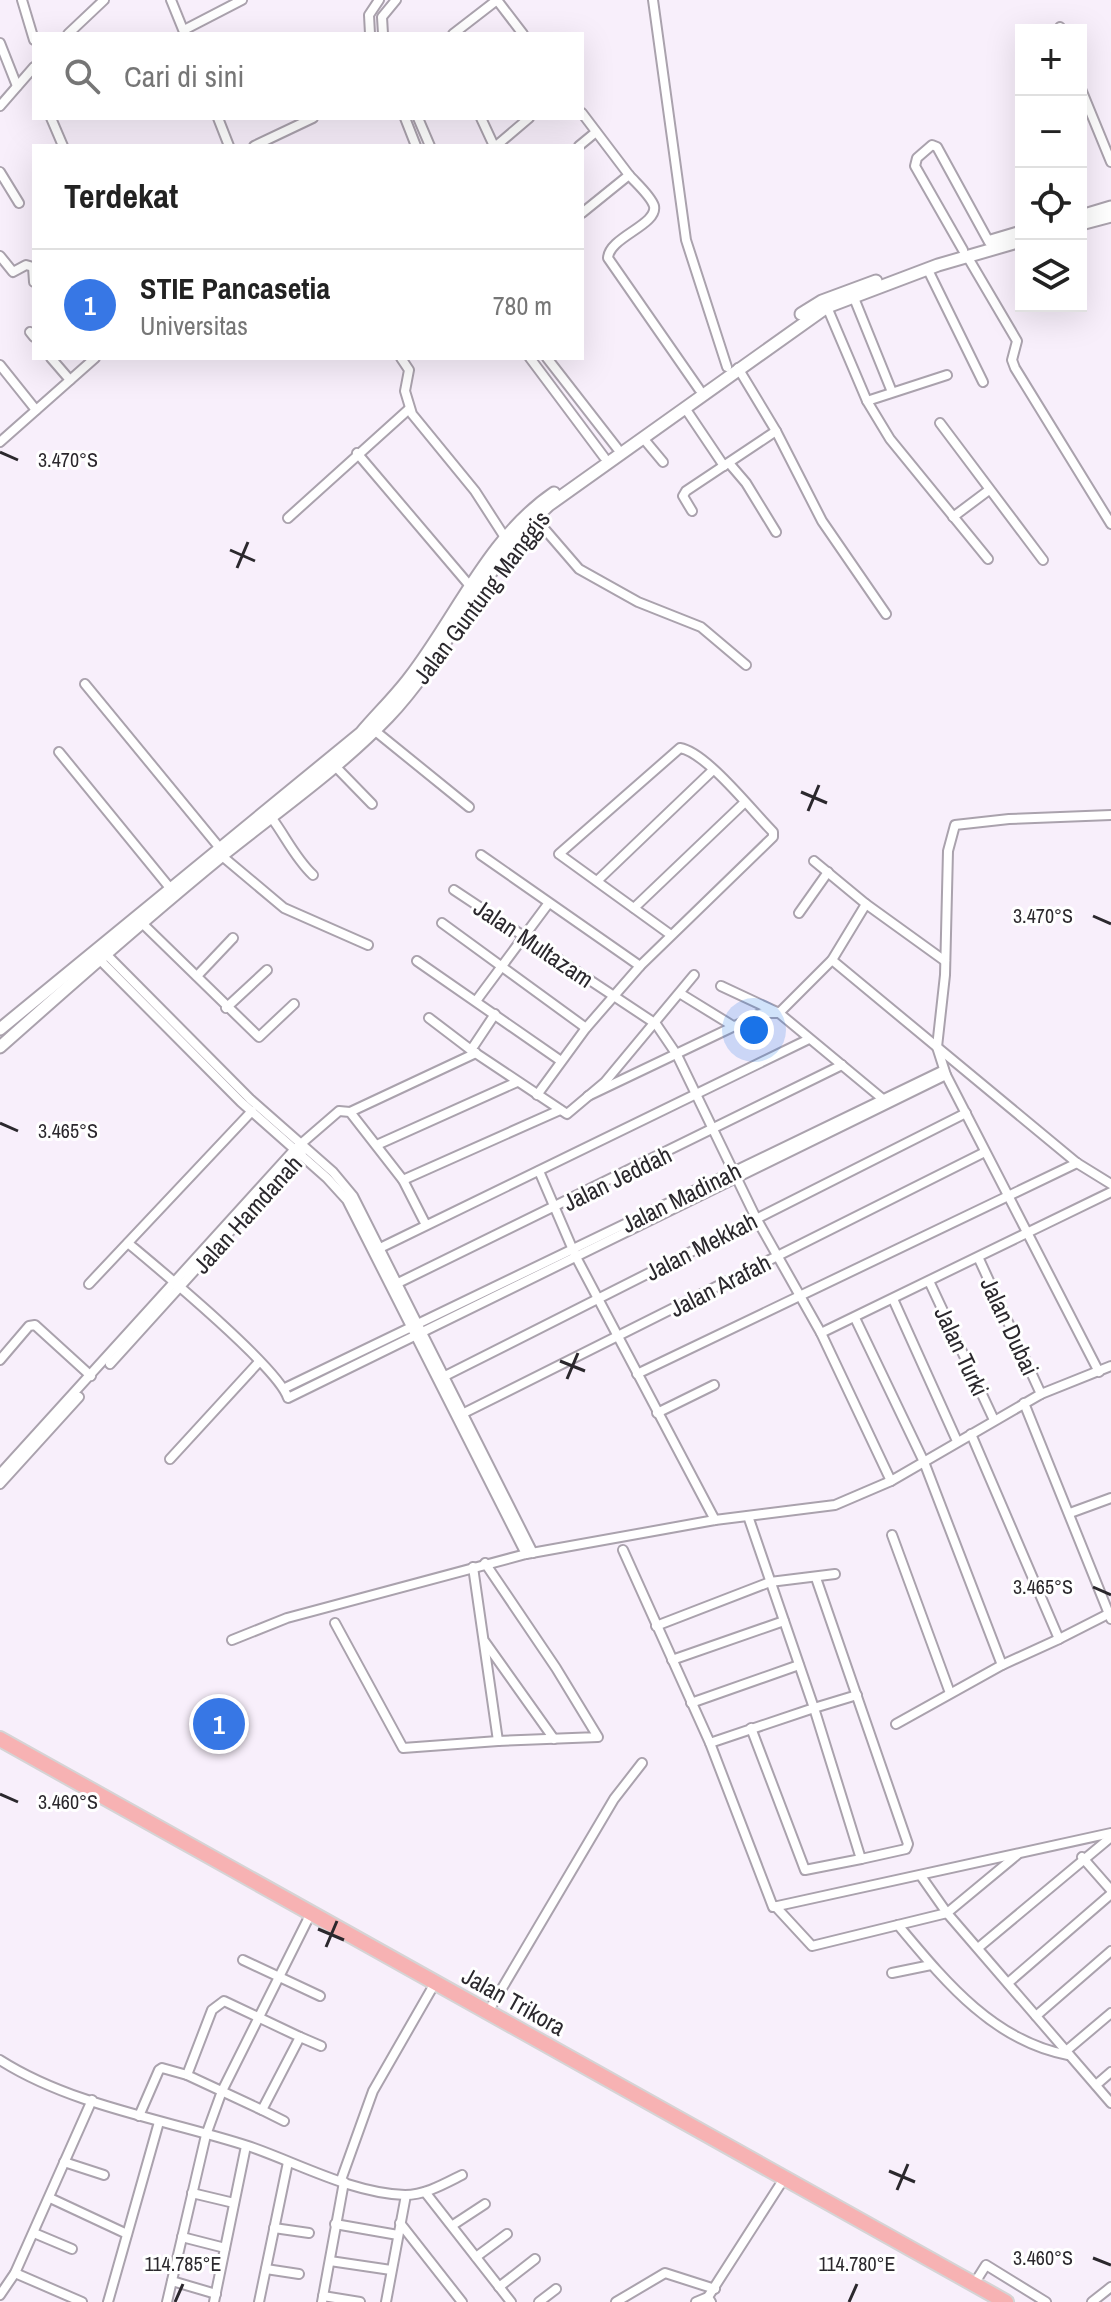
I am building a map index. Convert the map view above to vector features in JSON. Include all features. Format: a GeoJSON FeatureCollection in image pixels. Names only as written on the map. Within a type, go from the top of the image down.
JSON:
{"type":"FeatureCollection","features":[{"type":"Feature","properties":{"kind":"main road","name":"Jalan Trikora"},"geometry":{"type":"LineString","coordinates":[[0,1739],[1006,2302]]}},
{"type":"Feature","properties":{"kind":"street"},"geometry":{"type":"LineString","coordinates":[[22,0],[32,33]]}},
{"type":"Feature","properties":{"kind":"street"},"geometry":{"type":"LineString","coordinates":[[70,32],[104,0]]}},
{"type":"Feature","properties":{"kind":"street"},"geometry":{"type":"LineString","coordinates":[[171,0],[184,32],[242,0]]}},
{"type":"Feature","properties":{"kind":"street"},"geometry":{"type":"LineString","coordinates":[[370,32],[369,15],[379,0]]}},
{"type":"Feature","properties":{"kind":"street"},"geometry":{"type":"LineString","coordinates":[[383,32],[382,17],[396,0]]}},
{"type":"Feature","properties":{"kind":"street"},"geometry":{"type":"LineString","coordinates":[[456,32],[497,0],[521,32]]}},
{"type":"Feature","properties":{"kind":"street"},"geometry":{"type":"LineString","coordinates":[[653,0],[686,240],[732,368],[776,431],[822,521],[886,614]]}},
{"type":"Feature","properties":{"kind":"street"},"geometry":{"type":"LineString","coordinates":[[0,43],[17,86]]}},
{"type":"Feature","properties":{"kind":"street"},"geometry":{"type":"LineString","coordinates":[[0,106],[32,73]]}},
{"type":"Feature","properties":{"kind":"street"},"geometry":{"type":"LineString","coordinates":[[1084,96],[1111,162]]}},
{"type":"Feature","properties":{"kind":"street"},"geometry":{"type":"LineString","coordinates":[[584,116],[653,203],[654,210],[649,219],[612,247],[608,258],[699,389]]}},
{"type":"Feature","properties":{"kind":"street"},"geometry":{"type":"LineString","coordinates":[[52,120],[62,144]]}},
{"type":"Feature","properties":{"kind":"street"},"geometry":{"type":"LineString","coordinates":[[220,120],[228,144]]}},
{"type":"Feature","properties":{"kind":"street"},"geometry":{"type":"LineString","coordinates":[[258,144],[309,120]]}},
{"type":"Feature","properties":{"kind":"street"},"geometry":{"type":"LineString","coordinates":[[406,120],[415,144]]}},
{"type":"Feature","properties":{"kind":"street"},"geometry":{"type":"LineString","coordinates":[[419,120],[429,144]]}},
{"type":"Feature","properties":{"kind":"street"},"geometry":{"type":"LineString","coordinates":[[482,120],[494,144]]}},
{"type":"Feature","properties":{"kind":"street"},"geometry":{"type":"LineString","coordinates":[[497,144],[527,120]]}},
{"type":"Feature","properties":{"kind":"street"},"geometry":{"type":"LineString","coordinates":[[581,144],[596,132]]}},
{"type":"Feature","properties":{"kind":"street"},"geometry":{"type":"LineString","coordinates":[[989,242],[937,147],[932,145],[917,158],[915,166],[1017,341],[1012,360],[1015,368],[1111,524]]}},
{"type":"Feature","properties":{"kind":"street"},"geometry":{"type":"LineString","coordinates":[[0,172],[19,203]]}},
{"type":"Feature","properties":{"kind":"street"},"geometry":{"type":"LineString","coordinates":[[584,211],[629,175]]}},
{"type":"Feature","properties":{"kind":"street"},"geometry":{"type":"LineString","coordinates":[[1087,214],[1111,207]]}},
{"type":"Feature","properties":{"kind":"street"},"geometry":{"type":"LineString","coordinates":[[1087,222],[1111,216]]}},
{"type":"Feature","properties":{"kind":"street","name":"Jalan Guntung Manggis"},"geometry":{"type":"LineString","coordinates":[[0,1029],[144,925],[220,851],[361,733],[410,677],[470,586],[506,539],[542,501],[699,389],[827,307],[1015,234]]}},
{"type":"Feature","properties":{"kind":"street","name":"Jalan Guntung Manggis"},"geometry":{"type":"LineString","coordinates":[[0,1047],[170,888],[271,817],[374,730],[431,666],[449,632],[535,518],[685,408],[732,368],[822,301],[965,253],[1015,242]]}},
{"type":"Feature","properties":{"kind":"street"},"geometry":{"type":"LineString","coordinates":[[0,256],[13,272],[26,265],[32,267]]}},
{"type":"Feature","properties":{"kind":"street"},"geometry":{"type":"LineString","coordinates":[[928,270],[983,382]]}},
{"type":"Feature","properties":{"kind":"street"},"geometry":{"type":"LineString","coordinates":[[854,298],[892,392]]}},
{"type":"Feature","properties":{"kind":"street"},"geometry":{"type":"LineString","coordinates":[[827,307],[867,401],[890,439],[988,559]]}},
{"type":"Feature","properties":{"kind":"street"},"geometry":{"type":"LineString","coordinates":[[53,360],[70,380]]}},
{"type":"Feature","properties":{"kind":"street"},"geometry":{"type":"LineString","coordinates":[[1,439],[93,360]]}},
{"type":"Feature","properties":{"kind":"street"},"geometry":{"type":"LineString","coordinates":[[402,360],[409,370],[405,391],[409,409],[475,491],[506,539]]}},
{"type":"Feature","properties":{"kind":"street"},"geometry":{"type":"LineString","coordinates":[[531,360],[604,457]]}},
{"type":"Feature","properties":{"kind":"street"},"geometry":{"type":"LineString","coordinates":[[549,360],[617,448]]}},
{"type":"Feature","properties":{"kind":"street"},"geometry":{"type":"LineString","coordinates":[[0,365],[36,410]]}},
{"type":"Feature","properties":{"kind":"street"},"geometry":{"type":"LineString","coordinates":[[867,401],[947,375]]}},
{"type":"Feature","properties":{"kind":"street"},"geometry":{"type":"LineString","coordinates":[[685,408],[727,464],[746,483],[776,532]]}},
{"type":"Feature","properties":{"kind":"street"},"geometry":{"type":"LineString","coordinates":[[288,518],[409,409]]}},
{"type":"Feature","properties":{"kind":"street"},"geometry":{"type":"LineString","coordinates":[[940,423],[1043,560]]}},
{"type":"Feature","properties":{"kind":"street"},"geometry":{"type":"LineString","coordinates":[[692,511],[683,493],[776,431]]}},
{"type":"Feature","properties":{"kind":"street"},"geometry":{"type":"LineString","coordinates":[[643,438],[663,462]]}},
{"type":"Feature","properties":{"kind":"street"},"geometry":{"type":"LineString","coordinates":[[357,453],[470,586]]}},
{"type":"Feature","properties":{"kind":"street"},"geometry":{"type":"LineString","coordinates":[[953,517],[989,490]]}},
{"type":"Feature","properties":{"kind":"street"},"geometry":{"type":"LineString","coordinates":[[535,518],[579,569],[638,602],[701,627],[746,665]]}},
{"type":"Feature","properties":{"kind":"street"},"geometry":{"type":"LineString","coordinates":[[85,684],[220,851],[284,908],[368,945]]}},
{"type":"Feature","properties":{"kind":"street"},"geometry":{"type":"LineString","coordinates":[[374,730],[469,807]]}},
{"type":"Feature","properties":{"kind":"street"},"geometry":{"type":"LineString","coordinates":[[537,1095],[586,1028],[640,966],[773,837],[773,832],[688,749],[674,751],[559,854],[671,935]]}},
{"type":"Feature","properties":{"kind":"street"},"geometry":{"type":"LineString","coordinates":[[59,752],[170,888]]}},
{"type":"Feature","properties":{"kind":"street"},"geometry":{"type":"LineString","coordinates":[[335,766],[372,804]]}},
{"type":"Feature","properties":{"kind":"street"},"geometry":{"type":"LineString","coordinates":[[597,881],[712,771]]}},
{"type":"Feature","properties":{"kind":"street"},"geometry":{"type":"LineString","coordinates":[[634,908],[744,803]]}},
{"type":"Feature","properties":{"kind":"street"},"geometry":{"type":"LineString","coordinates":[[1099,1372],[945,1072],[937,1047],[945,961],[948,851],[955,825],[1009,819],[1111,815]]}},
{"type":"Feature","properties":{"kind":"street"},"geometry":{"type":"LineString","coordinates":[[271,817],[293,847],[296,858],[313,875]]}},
{"type":"Feature","properties":{"kind":"street"},"geometry":{"type":"LineString","coordinates":[[481,855],[640,966]]}},
{"type":"Feature","properties":{"kind":"street"},"geometry":{"type":"LineString","coordinates":[[814,861],[866,904],[945,961]]}},
{"type":"Feature","properties":{"kind":"street"},"geometry":{"type":"LineString","coordinates":[[799,913],[828,872]]}},
{"type":"Feature","properties":{"kind":"street","name":"Jalan Multazam"},"geometry":{"type":"LineString","coordinates":[[454,890],[656,1024]]}},
{"type":"Feature","properties":{"kind":"street"},"geometry":{"type":"LineString","coordinates":[[476,1001],[548,904]]}},
{"type":"Feature","properties":{"kind":"street"},"geometry":{"type":"LineString","coordinates":[[588,1096],[762,1013],[779,1013],[832,960],[866,904]]}},
{"type":"Feature","properties":{"kind":"street"},"geometry":{"type":"LineString","coordinates":[[442,923],[586,1028]]}},
{"type":"Feature","properties":{"kind":"street"},"geometry":{"type":"LineString","coordinates":[[144,925],[226,1008],[262,1037],[294,1004]]}},
{"type":"Feature","properties":{"kind":"street"},"geometry":{"type":"LineString","coordinates":[[197,976],[233,938]]}},
{"type":"Feature","properties":{"kind":"street"},"geometry":{"type":"LineString","coordinates":[[100,954],[252,1111],[333,1172],[353,1196],[394,1285],[530,1554]]}},
{"type":"Feature","properties":{"kind":"street"},"geometry":{"type":"LineString","coordinates":[[100,954],[301,1149]]}},
{"type":"Feature","properties":{"kind":"street"},"geometry":{"type":"LineString","coordinates":[[832,960],[1077,1163],[1111,1184]]}},
{"type":"Feature","properties":{"kind":"street"},"geometry":{"type":"LineString","coordinates":[[417,961],[561,1061]]}},
{"type":"Feature","properties":{"kind":"street"},"geometry":{"type":"LineString","coordinates":[[226,1008],[267,970]]}},
{"type":"Feature","properties":{"kind":"street"},"geometry":{"type":"LineString","coordinates":[[429,1018],[517,1082],[570,1114],[656,1024],[694,975]]}},
{"type":"Feature","properties":{"kind":"street"},"geometry":{"type":"LineString","coordinates":[[721,986],[779,1013],[885,1100]]}},
{"type":"Feature","properties":{"kind":"street"},"geometry":{"type":"LineString","coordinates":[[681,994],[733,1026]]}},
{"type":"Feature","properties":{"kind":"street"},"geometry":{"type":"LineString","coordinates":[[474,1052],[495,1014]]}},
{"type":"Feature","properties":{"kind":"street"},"geometry":{"type":"LineString","coordinates":[[656,1024],[677,1055],[756,1218],[821,1333],[891,1481]]}},
{"type":"Feature","properties":{"kind":"street"},"geometry":{"type":"LineString","coordinates":[[377,1250],[809,1039]]}},
{"type":"Feature","properties":{"kind":"street","name":"Jalan Hamdanah"},"geometry":{"type":"LineString","coordinates":[[0,1484],[310,1137],[339,1111],[350,1112],[474,1052]]}},
{"type":"Feature","properties":{"kind":"street","name":"Jalan Jeddah"},"geometry":{"type":"LineString","coordinates":[[394,1285],[842,1065]]}},
{"type":"Feature","properties":{"kind":"street","name":"Jalan Madinah"},"geometry":{"type":"LineString","coordinates":[[417,1330],[945,1072]]}},
{"type":"Feature","properties":{"kind":"street"},"geometry":{"type":"LineString","coordinates":[[379,1144],[517,1082]]}},
{"type":"Feature","properties":{"kind":"street"},"geometry":{"type":"LineString","coordinates":[[403,1180],[560,1110]]}},
{"type":"Feature","properties":{"kind":"street"},"geometry":{"type":"LineString","coordinates":[[89,1284],[252,1111]]}},
{"type":"Feature","properties":{"kind":"street"},"geometry":{"type":"LineString","coordinates":[[350,1112],[379,1144],[403,1180],[426,1225]]}},
{"type":"Feature","properties":{"kind":"street","name":"Jalan Mekkah"},"geometry":{"type":"LineString","coordinates":[[440,1378],[966,1113]]}},
{"type":"Feature","properties":{"kind":"street","name":"Jalan Arafah"},"geometry":{"type":"LineString","coordinates":[[459,1416],[985,1152]]}},
{"type":"Feature","properties":{"kind":"street"},"geometry":{"type":"LineString","coordinates":[[637,1374],[1077,1163]]}},
{"type":"Feature","properties":{"kind":"street"},"geometry":{"type":"LineString","coordinates":[[539,1171],[597,1298],[620,1336],[657,1413],[715,1520]]}},
{"type":"Feature","properties":{"kind":"street"},"geometry":{"type":"LineString","coordinates":[[821,1333],[979,1259],[1111,1192]]}},
{"type":"Feature","properties":{"kind":"street"},"geometry":{"type":"LineString","coordinates":[[128,1243],[259,1362],[285,1388],[288,1398],[350,1369],[417,1330]]}},
{"type":"Feature","properties":{"kind":"street","name":"Jalan Dubai"},"geometry":{"type":"LineString","coordinates":[[979,1259],[1041,1394]]}},
{"type":"Feature","properties":{"kind":"street","name":"Jalan Turki"},"geometry":{"type":"LineString","coordinates":[[929,1281],[994,1420]]}},
{"type":"Feature","properties":{"kind":"street","name":"Jalan Hamdanah"},"geometry":{"type":"LineString","coordinates":[[0,1474],[177,1286]]}},
{"type":"Feature","properties":{"kind":"street"},"geometry":{"type":"LineString","coordinates":[[893,1299],[957,1441]]}},
{"type":"Feature","properties":{"kind":"street"},"geometry":{"type":"LineString","coordinates":[[855,1318],[924,1462],[1002,1665]]}},
{"type":"Feature","properties":{"kind":"street"},"geometry":{"type":"LineString","coordinates":[[0,1360],[29,1326],[35,1325],[91,1376]]}},
{"type":"Feature","properties":{"kind":"street"},"geometry":{"type":"LineString","coordinates":[[285,1388],[417,1330]]}},
{"type":"Feature","properties":{"kind":"street"},"geometry":{"type":"LineString","coordinates":[[344,1360],[350,1369]]}},
{"type":"Feature","properties":{"kind":"street"},"geometry":{"type":"LineString","coordinates":[[170,1459],[259,1362]]}},
{"type":"Feature","properties":{"kind":"street"},"geometry":{"type":"LineString","coordinates":[[232,1640],[287,1618],[485,1563],[715,1520],[835,1505],[891,1481],[1041,1394],[1111,1366]]}},
{"type":"Feature","properties":{"kind":"street"},"geometry":{"type":"LineString","coordinates":[[657,1413],[714,1385]]}},
{"type":"Feature","properties":{"kind":"street"},"geometry":{"type":"LineString","coordinates":[[896,1724],[1002,1665],[1110,1615],[1024,1403]]}},
{"type":"Feature","properties":{"kind":"street"},"geometry":{"type":"LineString","coordinates":[[971,1434],[1059,1639]]}},
{"type":"Feature","properties":{"kind":"street"},"geometry":{"type":"LineString","coordinates":[[1070,1513],[1111,1498]]}},
{"type":"Feature","properties":{"kind":"street"},"geometry":{"type":"LineString","coordinates":[[748,1516],[814,1708],[861,1859]]}},
{"type":"Feature","properties":{"kind":"street"},"geometry":{"type":"LineString","coordinates":[[892,1535],[950,1693]]}},
{"type":"Feature","properties":{"kind":"street"},"geometry":{"type":"LineString","coordinates":[[623,1550],[710,1743],[771,1906],[776,1907],[812,1946],[947,1913],[1019,1853]]}},
{"type":"Feature","properties":{"kind":"street"},"geometry":{"type":"LineString","coordinates":[[335,1623],[403,1748],[598,1737],[485,1563]]}},
{"type":"Feature","properties":{"kind":"street"},"geometry":{"type":"LineString","coordinates":[[473,1567],[498,1741]]}},
{"type":"Feature","properties":{"kind":"street"},"geometry":{"type":"LineString","coordinates":[[656,1626],[770,1582],[835,1574]]}},
{"type":"Feature","properties":{"kind":"street"},"geometry":{"type":"LineString","coordinates":[[751,1728],[805,1870],[906,1849],[908,1844],[816,1578]]}},
{"type":"Feature","properties":{"kind":"street"},"geometry":{"type":"LineString","coordinates":[[672,1660],[784,1621]]}},
{"type":"Feature","properties":{"kind":"street"},"geometry":{"type":"LineString","coordinates":[[483,1640],[554,1739]]}},
{"type":"Feature","properties":{"kind":"street"},"geometry":{"type":"LineString","coordinates":[[691,1703],[799,1665]]}},
{"type":"Feature","properties":{"kind":"street"},"geometry":{"type":"LineString","coordinates":[[710,1743],[857,1695]]}},
{"type":"Feature","properties":{"kind":"street"},"geometry":{"type":"LineString","coordinates":[[488,2012],[614,1799],[642,1763]]}},
{"type":"Feature","properties":{"kind":"street"},"geometry":{"type":"LineString","coordinates":[[776,1907],[1111,1835]]}},
{"type":"Feature","properties":{"kind":"street"},"geometry":{"type":"LineString","coordinates":[[978,1948],[1111,1835]]}},
{"type":"Feature","properties":{"kind":"street"},"geometry":{"type":"LineString","coordinates":[[1008,1983],[1111,1892],[1082,1857]]}},
{"type":"Feature","properties":{"kind":"street"},"geometry":{"type":"LineString","coordinates":[[921,1876],[947,1913],[1111,2103]]}},
{"type":"Feature","properties":{"kind":"street"},"geometry":{"type":"LineString","coordinates":[[167,2302],[206,2135],[222,2091],[311,1913]]}},
{"type":"Feature","properties":{"kind":"street"},"geometry":{"type":"LineString","coordinates":[[898,1925],[969,2005],[1019,2037],[1052,2052],[1068,2053],[1111,2013]]}},
{"type":"Feature","properties":{"kind":"street"},"geometry":{"type":"LineString","coordinates":[[1036,2016],[1111,1951]]}},
{"type":"Feature","properties":{"kind":"street"},"geometry":{"type":"LineString","coordinates":[[243,1960],[320,1996]]}},
{"type":"Feature","properties":{"kind":"street"},"geometry":{"type":"LineString","coordinates":[[892,1973],[931,1965]]}},
{"type":"Feature","properties":{"kind":"street"},"geometry":{"type":"LineString","coordinates":[[360,2302],[323,2299],[342,2181],[373,2091],[435,1983]]}},
{"type":"Feature","properties":{"kind":"street"},"geometry":{"type":"LineString","coordinates":[[187,2075],[216,2004],[224,2001],[321,2046]]}},
{"type":"Feature","properties":{"kind":"street"},"geometry":{"type":"LineString","coordinates":[[262,2110],[300,2037]]}},
{"type":"Feature","properties":{"kind":"street"},"geometry":{"type":"LineString","coordinates":[[0,2060],[92,2100],[246,2146],[342,2181],[406,2195],[425,2192],[462,2175]]}},
{"type":"Feature","properties":{"kind":"street"},"geometry":{"type":"LineString","coordinates":[[139,2116],[159,2070],[187,2075],[284,2121]]}},
{"type":"Feature","properties":{"kind":"street"},"geometry":{"type":"LineString","coordinates":[[1096,2085],[1111,2072]]}},
{"type":"Feature","properties":{"kind":"street"},"geometry":{"type":"LineString","coordinates":[[0,2295],[15,2273],[34,2233],[92,2100]]}},
{"type":"Feature","properties":{"kind":"street"},"geometry":{"type":"LineString","coordinates":[[108,2302],[159,2122]]}},
{"type":"Feature","properties":{"kind":"street"},"geometry":{"type":"LineString","coordinates":[[172,2281],[215,2298],[246,2146]]}},
{"type":"Feature","properties":{"kind":"street"},"geometry":{"type":"LineString","coordinates":[[64,2162],[104,2175]]}},
{"type":"Feature","properties":{"kind":"street"},"geometry":{"type":"LineString","coordinates":[[259,2302],[288,2162]]}},
{"type":"Feature","properties":{"kind":"street"},"geometry":{"type":"LineString","coordinates":[[696,2302],[710,2299],[785,2177]]}},
{"type":"Feature","properties":{"kind":"street"},"geometry":{"type":"LineString","coordinates":[[425,2192],[511,2302]]}},
{"type":"Feature","properties":{"kind":"street"},"geometry":{"type":"LineString","coordinates":[[192,2193],[234,2203]]}},
{"type":"Feature","properties":{"kind":"street"},"geometry":{"type":"LineString","coordinates":[[386,2302],[406,2195]]}},
{"type":"Feature","properties":{"kind":"street"},"geometry":{"type":"LineString","coordinates":[[50,2198],[127,2234]]}},
{"type":"Feature","properties":{"kind":"street"},"geometry":{"type":"LineString","coordinates":[[453,2225],[485,2204]]}},
{"type":"Feature","properties":{"kind":"street"},"geometry":{"type":"LineString","coordinates":[[400,2223],[462,2302]]}},
{"type":"Feature","properties":{"kind":"street"},"geometry":{"type":"LineString","coordinates":[[335,2224],[398,2235]]}},
{"type":"Feature","properties":{"kind":"street"},"geometry":{"type":"LineString","coordinates":[[274,2228],[309,2233]]}},
{"type":"Feature","properties":{"kind":"street"},"geometry":{"type":"LineString","coordinates":[[34,2233],[72,2249]]}},
{"type":"Feature","properties":{"kind":"street"},"geometry":{"type":"LineString","coordinates":[[476,2257],[507,2234]]}},
{"type":"Feature","properties":{"kind":"street"},"geometry":{"type":"LineString","coordinates":[[182,2237],[225,2248]]}},
{"type":"Feature","properties":{"kind":"street"},"geometry":{"type":"LineString","coordinates":[[499,2287],[535,2259]]}},
{"type":"Feature","properties":{"kind":"street"},"geometry":{"type":"LineString","coordinates":[[330,2261],[391,2270]]}},
{"type":"Feature","properties":{"kind":"street"},"geometry":{"type":"LineString","coordinates":[[974,2284],[986,2265],[1046,2302]]}},
{"type":"Feature","properties":{"kind":"street"},"geometry":{"type":"LineString","coordinates":[[266,2269],[299,2274]]}},
{"type":"Feature","properties":{"kind":"street"},"geometry":{"type":"LineString","coordinates":[[15,2273],[82,2302]]}},
{"type":"Feature","properties":{"kind":"street"},"geometry":{"type":"LineString","coordinates":[[616,2302],[665,2273],[715,2289]]}},
{"type":"Feature","properties":{"kind":"street"},"geometry":{"type":"LineString","coordinates":[[1092,2302],[1111,2287]]}},
{"type":"Feature","properties":{"kind":"street"},"geometry":{"type":"LineString","coordinates":[[539,2302],[556,2289]]}},
{"type":"Feature","properties":{"kind":"place","name":"STIE Pancasetia"},"geometry":{"type":"Point","coordinates":[219,1724]}}]}
